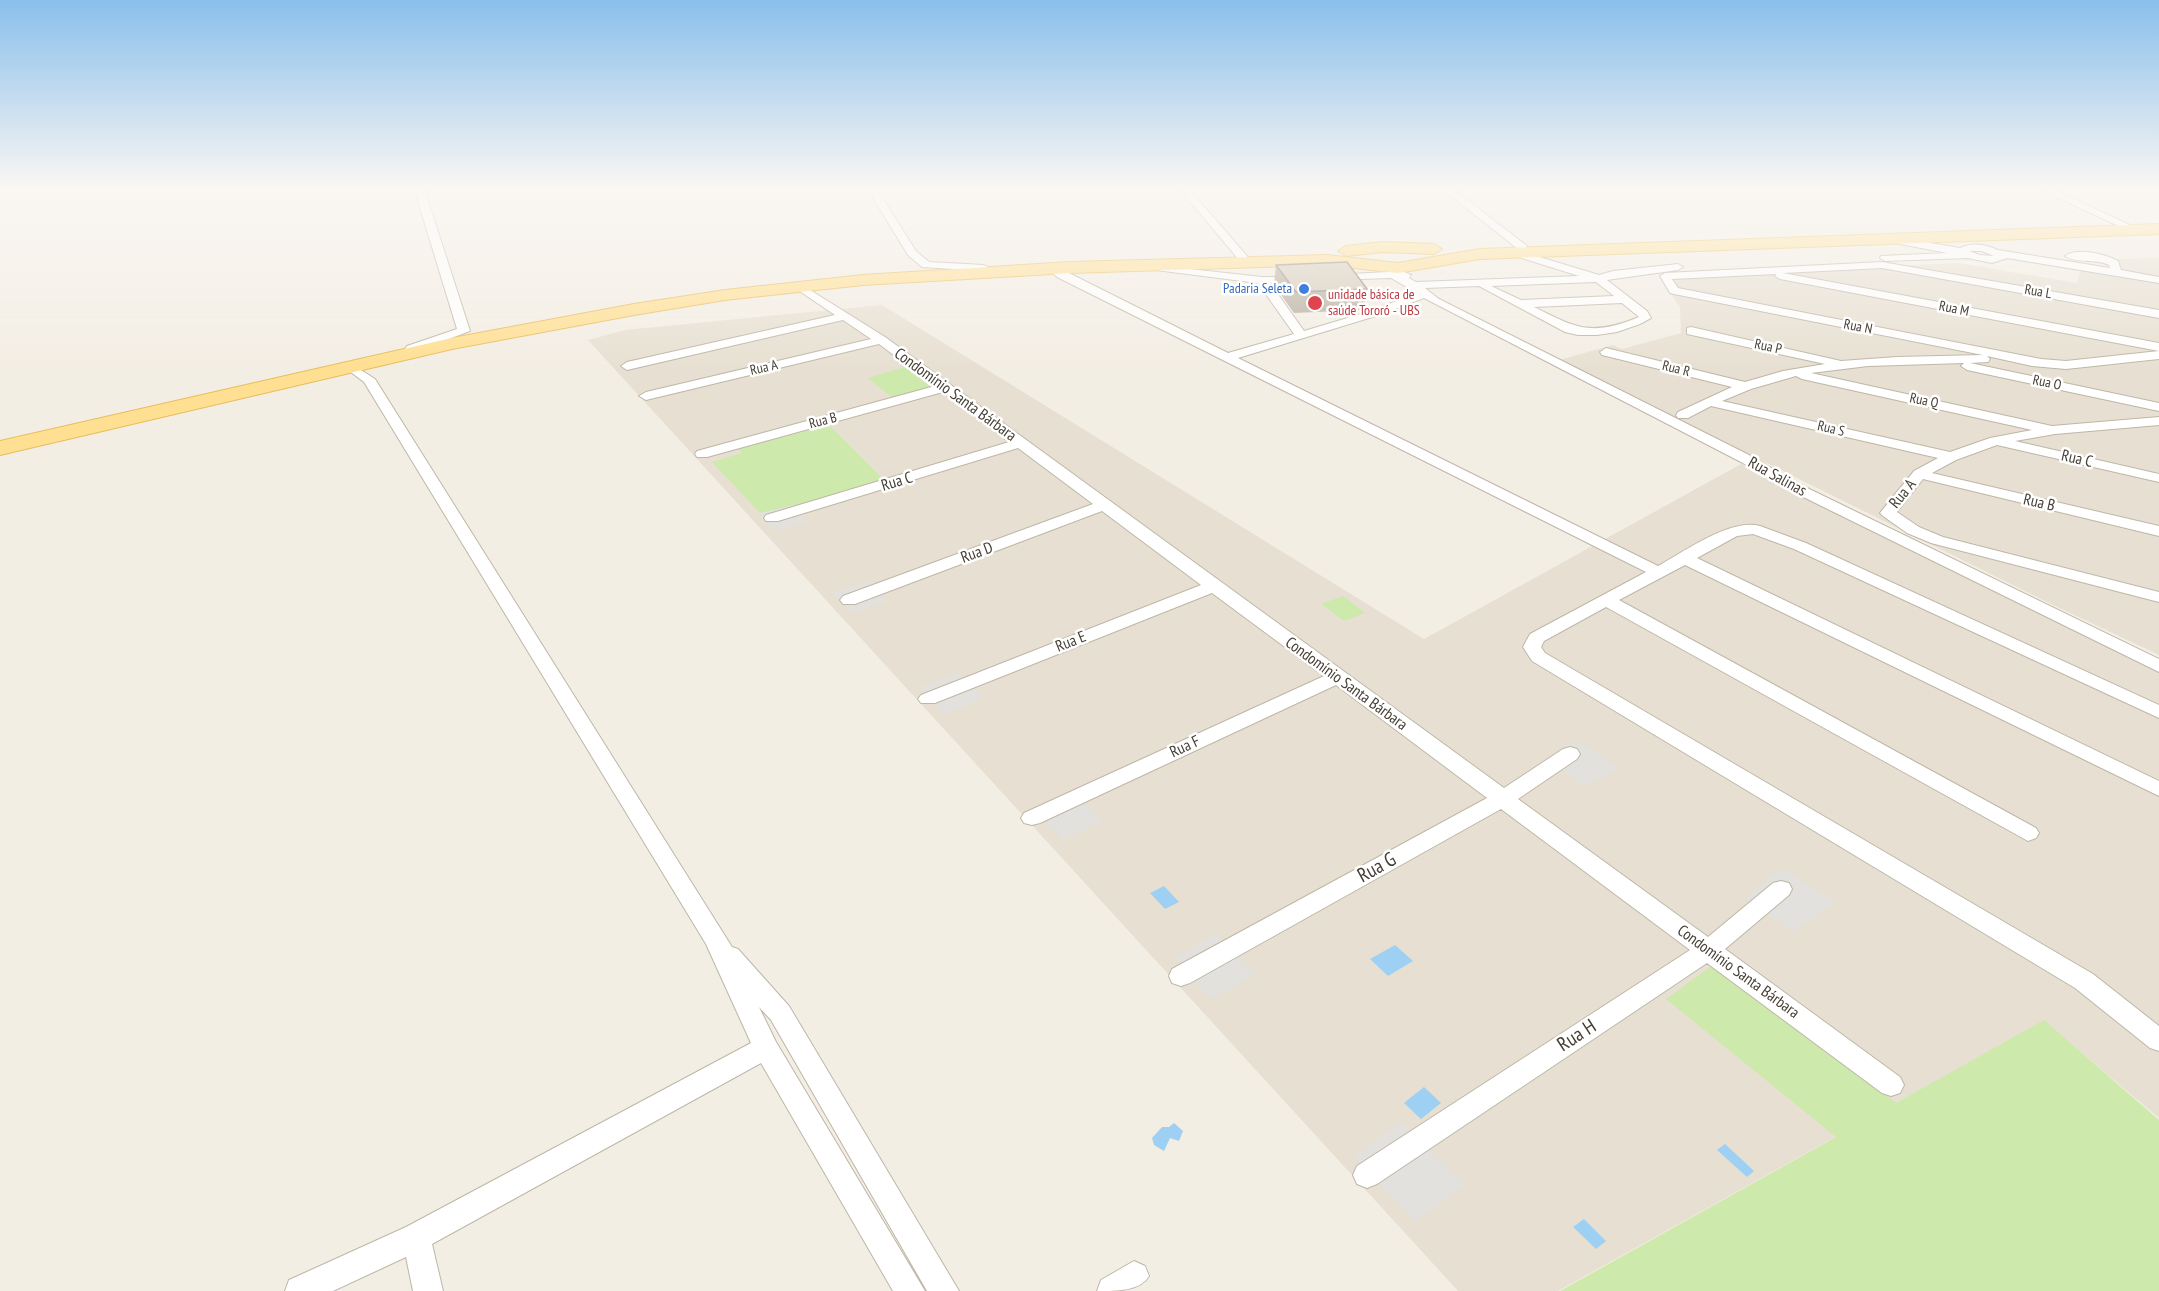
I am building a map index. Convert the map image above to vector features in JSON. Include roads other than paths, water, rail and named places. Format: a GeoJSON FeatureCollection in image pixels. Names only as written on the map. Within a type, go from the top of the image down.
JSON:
{"type":"FeatureCollection","features":[{"type":"Feature","properties":{"kind":"main road"},"geometry":{"type":"LineString","coordinates":[[1385,275],[1396,248]]}},
{"type":"Feature","properties":{"kind":"main road"},"geometry":{"type":"LineString","coordinates":[[1397,248],[1416,255],[1421,260],[1420,264]]}},
{"type":"Feature","properties":{"kind":"main road"},"geometry":{"type":"LineString","coordinates":[[1404,248],[1572,248]]}},
{"type":"Feature","properties":{"kind":"main road"},"geometry":{"type":"LineString","coordinates":[[0,448],[464,341],[658,305],[799,286],[925,275],[1302,260],[1385,275],[1398,268],[1466,255],[1562,248]]}},
{"type":"Feature","properties":{"kind":"main road"},"geometry":{"type":"LineString","coordinates":[[0,442],[411,349],[580,314],[727,291],[864,276],[984,267],[1318,255],[1385,275]]}},
{"type":"Feature","properties":{"kind":"street"},"geometry":{"type":"LineString","coordinates":[[411,349],[464,331],[438,248]]}},
{"type":"Feature","properties":{"kind":"street"},"geometry":{"type":"LineString","coordinates":[[909,248],[926,265],[984,267]]}},
{"type":"Feature","properties":{"kind":"street"},"geometry":{"type":"LineString","coordinates":[[1235,248],[1243,258]]}},
{"type":"Feature","properties":{"kind":"street"},"geometry":{"type":"LineString","coordinates":[[1943,248],[1964,252]]}},
{"type":"Feature","properties":{"kind":"street"},"geometry":{"type":"LineString","coordinates":[[1951,248],[1985,260],[1997,256],[2102,257],[2114,263],[2116,272]]}},
{"type":"Feature","properties":{"kind":"street"},"geometry":{"type":"LineString","coordinates":[[1140,265],[1262,280],[1385,275],[1482,283],[1599,279],[1613,274],[1661,268],[1964,252],[1972,248]]}},
{"type":"Feature","properties":{"kind":"street"},"geometry":{"type":"LineString","coordinates":[[1991,248],[1997,256],[2159,282]]}},
{"type":"Feature","properties":{"kind":"street"},"geometry":{"type":"LineString","coordinates":[[1482,283],[1518,304],[1582,333],[1595,333],[1645,318],[1643,313],[1599,279],[1518,250]]}},
{"type":"Feature","properties":{"kind":"street"},"geometry":{"type":"LineString","coordinates":[[2022,257],[2065,267],[2116,272],[2159,282]]}},
{"type":"Feature","properties":{"kind":"street"},"geometry":{"type":"LineString","coordinates":[[1385,275],[1420,264]]}},
{"type":"Feature","properties":{"kind":"street","name":"Rua L"},"geometry":{"type":"LineString","coordinates":[[1749,271],[1881,265],[2159,314]]}},
{"type":"Feature","properties":{"kind":"street"},"geometry":{"type":"LineString","coordinates":[[1053,269],[1658,572]]}},
{"type":"Feature","properties":{"kind":"street","name":"Rua N"},"geometry":{"type":"LineString","coordinates":[[1749,271],[1665,276],[1674,291],[2042,363]]}},
{"type":"Feature","properties":{"kind":"street","name":"Rua M"},"geometry":{"type":"LineString","coordinates":[[1749,271],[2159,347]]}},
{"type":"Feature","properties":{"kind":"street"},"geometry":{"type":"LineString","coordinates":[[1228,357],[1372,308],[1385,275]]}},
{"type":"Feature","properties":{"kind":"street","name":"Rua Salinas"},"geometry":{"type":"LineString","coordinates":[[1385,275],[1746,459],[1794,487],[2159,666]]}},
{"type":"Feature","properties":{"kind":"street"},"geometry":{"type":"LineString","coordinates":[[1262,280],[1300,334]]}},
{"type":"Feature","properties":{"kind":"street","name":"Condomínio Santa Bárbara"},"geometry":{"type":"LineString","coordinates":[[799,286],[881,340],[1892,1085]]}},
{"type":"Feature","properties":{"kind":"street"},"geometry":{"type":"LineString","coordinates":[[1518,304],[1625,299]]}},
{"type":"Feature","properties":{"kind":"street"},"geometry":{"type":"LineString","coordinates":[[627,366],[843,317]]}},
{"type":"Feature","properties":{"kind":"street","name":"Rua P"},"geometry":{"type":"LineString","coordinates":[[1690,331],[1846,364]]}},
{"type":"Feature","properties":{"kind":"street","name":"Rua A"},"geometry":{"type":"LineString","coordinates":[[646,396],[881,340]]}},
{"type":"Feature","properties":{"kind":"street","name":"Rua R"},"geometry":{"type":"LineString","coordinates":[[1606,352],[1746,386]]}},
{"type":"Feature","properties":{"kind":"street"},"geometry":{"type":"LineString","coordinates":[[1683,415],[1746,386],[1793,373],[1846,364],[1987,360],[2082,364],[2159,355]]}},
{"type":"Feature","properties":{"kind":"street","name":"Rua O"},"geometry":{"type":"LineString","coordinates":[[1935,360],[2159,407]]}},
{"type":"Feature","properties":{"kind":"street"},"geometry":{"type":"LineString","coordinates":[[350,367],[369,379],[717,941],[766,1048],[910,1291]]}},
{"type":"Feature","properties":{"kind":"street","name":"Rua Q"},"geometry":{"type":"LineString","coordinates":[[1793,373],[2055,430]]}},
{"type":"Feature","properties":{"kind":"street","name":"Rua B"},"geometry":{"type":"LineString","coordinates":[[702,454],[945,387]]}},
{"type":"Feature","properties":{"kind":"street","name":"Rua S"},"geometry":{"type":"LineString","coordinates":[[1710,402],[1951,457]]}},
{"type":"Feature","properties":{"kind":"street","name":"Rua A"},"geometry":{"type":"LineString","coordinates":[[2159,421],[2055,430],[1995,441],[1951,457],[1919,474],[1888,513],[1913,530],[1937,540],[2159,597]]}},
{"type":"Feature","properties":{"kind":"street"},"geometry":{"type":"LineString","coordinates":[[2142,424],[2159,428]]}},
{"type":"Feature","properties":{"kind":"street","name":"Rua C"},"geometry":{"type":"LineString","coordinates":[[1995,441],[2159,478]]}},
{"type":"Feature","properties":{"kind":"street","name":"Rua C"},"geometry":{"type":"LineString","coordinates":[[772,518],[1020,443]]}},
{"type":"Feature","properties":{"kind":"street","name":"Rua B"},"geometry":{"type":"LineString","coordinates":[[1919,474],[2159,531]]}},
{"type":"Feature","properties":{"kind":"street","name":"Rua D"},"geometry":{"type":"LineString","coordinates":[[849,600],[1104,505]]}},
{"type":"Feature","properties":{"kind":"street"},"geometry":{"type":"LineString","coordinates":[[2159,712],[1800,546],[1754,528],[1733,532],[1605,600],[1536,638],[1532,648],[1538,657],[2084,981],[2159,1040]]}},
{"type":"Feature","properties":{"kind":"street"},"geometry":{"type":"LineString","coordinates":[[1684,558],[2159,789]]}},
{"type":"Feature","properties":{"kind":"street","name":"Rua E"},"geometry":{"type":"LineString","coordinates":[[928,699],[1214,586]]}},
{"type":"Feature","properties":{"kind":"street"},"geometry":{"type":"LineString","coordinates":[[1605,600],[2028,833]]}},
{"type":"Feature","properties":{"kind":"street","name":"Rua F"},"geometry":{"type":"LineString","coordinates":[[1032,818],[1338,677]]}},
{"type":"Feature","properties":{"kind":"street","name":"Rua G"},"geometry":{"type":"LineString","coordinates":[[1181,976],[1503,799],[1570,754]]}},
{"type":"Feature","properties":{"kind":"street","name":"Rua H"},"geometry":{"type":"LineString","coordinates":[[1367,1175],[1708,950],[1781,889]]}},
{"type":"Feature","properties":{"kind":"street"},"geometry":{"type":"LineString","coordinates":[[717,941],[780,1013],[944,1291]]}},
{"type":"Feature","properties":{"kind":"street"},"geometry":{"type":"LineString","coordinates":[[300,1291],[416,1237],[766,1048]]}},
{"type":"Feature","properties":{"kind":"street"},"geometry":{"type":"LineString","coordinates":[[416,1237],[428,1291]]}},
{"type":"Feature","properties":{"kind":"water"},"geometry":{"type":"Polygon","coordinates":[[[1164,886],[1179,902],[1165,909],[1150,893],[1164,886]]]}},
{"type":"Feature","properties":{"kind":"water"},"geometry":{"type":"Polygon","coordinates":[[[1395,945],[1413,961],[1388,976],[1370,959],[1395,945]]]}},
{"type":"Feature","properties":{"kind":"water"},"geometry":{"type":"Polygon","coordinates":[[[1424,1087],[1441,1103],[1421,1119],[1404,1103],[1424,1087]]]}},
{"type":"Feature","properties":{"kind":"water"},"geometry":{"type":"Polygon","coordinates":[[[1174,1123],[1183,1131],[1179,1141],[1170,1138],[1164,1151],[1154,1145],[1152,1138],[1162,1127],[1169,1127],[1174,1123]]]}},
{"type":"Feature","properties":{"kind":"water"},"geometry":{"type":"Polygon","coordinates":[[[1725,1144],[1754,1171],[1747,1177],[1717,1150],[1725,1144]]]}},
{"type":"Feature","properties":{"kind":"water"},"geometry":{"type":"Polygon","coordinates":[[[1584,1219],[1606,1241],[1596,1249],[1573,1227],[1584,1219]]]}},
{"type":"Feature","properties":{"kind":"place","name":"Padaria Seleta"},"geometry":{"type":"Point","coordinates":[1304,289]}},
{"type":"Feature","properties":{"kind":"place","name":"unidade básica de saúde Tororó - UBS"},"geometry":{"type":"Point","coordinates":[1315,303]}}]}
